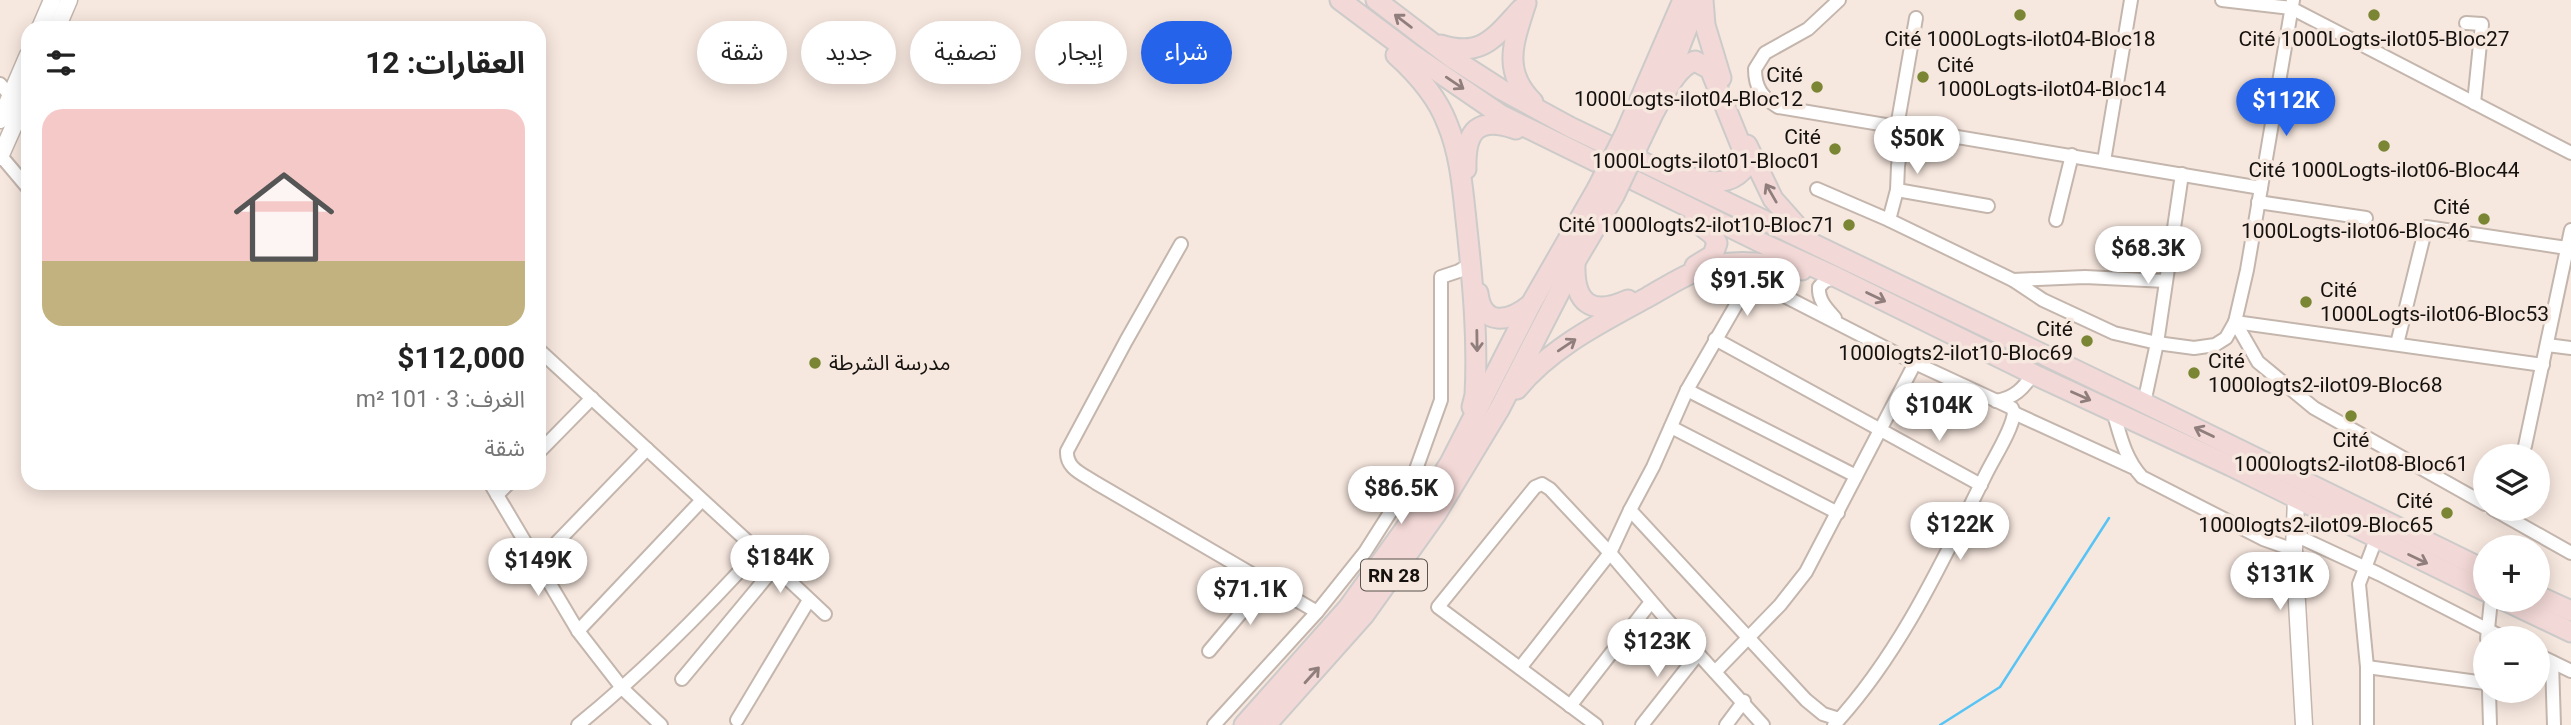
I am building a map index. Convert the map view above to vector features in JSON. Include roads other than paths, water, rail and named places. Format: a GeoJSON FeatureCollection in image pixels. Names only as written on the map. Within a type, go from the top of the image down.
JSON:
{"type":"FeatureCollection","features":[{"type":"Feature","properties":{"kind":"highway"},"geometry":{"type":"LineString","coordinates":[[1340,0],[1501,115],[2473,585]]}},
{"type":"Feature","properties":{"kind":"highway"},"geometry":{"type":"LineString","coordinates":[[1376,0],[1502,90],[1544,113],[2473,564]]}},
{"type":"Feature","properties":{"kind":"highway"},"geometry":{"type":"LineString","coordinates":[[1668,0],[1671,30]]}},
{"type":"Feature","properties":{"kind":"highway"},"geometry":{"type":"LineString","coordinates":[[1634,135],[1683,0]]}},
{"type":"Feature","properties":{"kind":"highway"},"geometry":{"type":"LineString","coordinates":[[1700,0],[1718,71],[1758,170],[1773,199],[1815,244]]}},
{"type":"Feature","properties":{"kind":"highway","name":"RN 28"},"geometry":{"type":"LineString","coordinates":[[1266,725],[1364,615],[1405,560],[1500,408],[1575,262],[1605,192],[1634,135],[1655,110],[1700,0]]}},
{"type":"Feature","properties":{"kind":"highway"},"geometry":{"type":"LineString","coordinates":[[1430,41],[1455,50],[1478,48],[1500,32],[1528,1]]}},
{"type":"Feature","properties":{"kind":"highway"},"geometry":{"type":"LineString","coordinates":[[1528,1],[1514,44],[1514,70],[1520,88],[1544,113]]}},
{"type":"Feature","properties":{"kind":"highway"},"geometry":{"type":"LineString","coordinates":[[1358,14],[1410,67],[1436,102],[1448,125],[1463,194],[1477,348],[1475,395],[1463,438]]}},
{"type":"Feature","properties":{"kind":"highway"},"geometry":{"type":"LineString","coordinates":[[1655,110],[1681,70],[1695,61],[1703,64],[1710,69],[1715,79],[1744,153],[1743,170],[1736,178],[1720,182],[1703,181],[1655,167]]}},
{"type":"Feature","properties":{"kind":"highway"},"geometry":{"type":"LineString","coordinates":[[1531,304],[1508,318],[1493,317],[1482,308],[1466,169],[1466,146],[1473,131],[1493,123],[1558,142]]}},
{"type":"Feature","properties":{"kind":"highway"},"geometry":{"type":"LineString","coordinates":[[1575,262],[1575,280],[1580,296],[1594,305],[1606,307],[1617,305],[1655,287],[1713,255],[1717,247],[1713,235],[1641,183]]}},
{"type":"Feature","properties":{"kind":"highway"},"geometry":{"type":"LineString","coordinates":[[1463,438],[1531,304],[1605,192]]}},
{"type":"Feature","properties":{"kind":"highway"},"geometry":{"type":"LineString","coordinates":[[1500,408],[1527,376],[1566,345],[1693,273],[1714,265],[1758,262],[1836,277]]}},
{"type":"Feature","properties":{"kind":"highway","name":"RN 28"},"geometry":{"type":"LineString","coordinates":[[1244,725],[1348,608],[1428,497],[1463,438]]}},
{"type":"Feature","properties":{"kind":"highway"},"geometry":{"type":"LineString","coordinates":[[2550,598],[2571,603]]}},
{"type":"Feature","properties":{"kind":"highway"},"geometry":{"type":"LineString","coordinates":[[2550,607],[2568,626]]}},
{"type":"Feature","properties":{"kind":"highway"},"geometry":{"type":"LineString","coordinates":[[2534,612],[2568,626]]}},
{"type":"Feature","properties":{"kind":"street"},"geometry":{"type":"LineString","coordinates":[[43,21],[52,0]]}},
{"type":"Feature","properties":{"kind":"street"},"geometry":{"type":"LineString","coordinates":[[60,21],[69,0]]}},
{"type":"Feature","properties":{"kind":"street"},"geometry":{"type":"LineString","coordinates":[[1839,0],[1808,29],[1765,53],[1755,69],[1757,88],[1765,99],[1778,107],[2260,188]]}},
{"type":"Feature","properties":{"kind":"street"},"geometry":{"type":"LineString","coordinates":[[2105,161],[2131,0]]}},
{"type":"Feature","properties":{"kind":"street"},"geometry":{"type":"LineString","coordinates":[[2222,0],[2292,4],[2571,153]]}},
{"type":"Feature","properties":{"kind":"street"},"geometry":{"type":"LineString","coordinates":[[1817,189],[1889,220],[2013,280],[2043,300],[2114,333],[2194,348],[2215,345],[2226,338],[2235,322],[2292,4]]}},
{"type":"Feature","properties":{"kind":"street"},"geometry":{"type":"LineString","coordinates":[[1889,220],[1897,190],[1901,127],[1916,18]]}},
{"type":"Feature","properties":{"kind":"street"},"geometry":{"type":"LineString","coordinates":[[2466,23],[2482,24],[2474,103]]}},
{"type":"Feature","properties":{"kind":"street"},"geometry":{"type":"LineString","coordinates":[[21,74],[10,105],[0,157],[21,180]]}},
{"type":"Feature","properties":{"kind":"street"},"geometry":{"type":"LineString","coordinates":[[2056,220],[2072,155]]}},
{"type":"Feature","properties":{"kind":"street"},"geometry":{"type":"LineString","coordinates":[[2144,403],[2157,343],[2182,174]]}},
{"type":"Feature","properties":{"kind":"street"},"geometry":{"type":"LineString","coordinates":[[1897,190],[1988,206]]}},
{"type":"Feature","properties":{"kind":"street"},"geometry":{"type":"LineString","coordinates":[[2258,202],[2366,218]]}},
{"type":"Feature","properties":{"kind":"street"},"geometry":{"type":"LineString","coordinates":[[2397,344],[2426,227],[2567,248]]}},
{"type":"Feature","properties":{"kind":"street"},"geometry":{"type":"LineString","coordinates":[[2525,444],[2571,230]]}},
{"type":"Feature","properties":{"kind":"street"},"geometry":{"type":"LineString","coordinates":[[1181,244],[1067,451],[1067,461],[1071,467],[1096,483],[1317,612]]}},
{"type":"Feature","properties":{"kind":"street"},"geometry":{"type":"LineString","coordinates":[[1214,725],[1317,612],[1366,552],[1414,475],[1441,400],[1441,277],[1471,264]]}},
{"type":"Feature","properties":{"kind":"street"},"geometry":{"type":"LineString","coordinates":[[1836,277],[1825,281],[1819,287],[1819,292],[1823,304],[1838,322]]}},
{"type":"Feature","properties":{"kind":"street"},"geometry":{"type":"LineString","coordinates":[[2013,280],[2085,277],[2166,281]]}},
{"type":"Feature","properties":{"kind":"street"},"geometry":{"type":"LineString","coordinates":[[1520,668],[1611,553],[1687,390],[1751,279],[1915,363],[2012,408],[2014,413],[2132,467],[2143,477],[2263,539],[2295,543],[2365,569],[2473,627]]}},
{"type":"Feature","properties":{"kind":"street"},"geometry":{"type":"LineString","coordinates":[[2235,322],[2543,365]]}},
{"type":"Feature","properties":{"kind":"street"},"geometry":{"type":"LineString","coordinates":[[2235,322],[2258,362],[2314,408],[2473,498]]}},
{"type":"Feature","properties":{"kind":"street"},"geometry":{"type":"LineString","coordinates":[[1715,339],[1980,485]]}},
{"type":"Feature","properties":{"kind":"street"},"geometry":{"type":"LineString","coordinates":[[2547,345],[2571,348]]}},
{"type":"Feature","properties":{"kind":"street"},"geometry":{"type":"LineString","coordinates":[[546,356],[825,614]]}},
{"type":"Feature","properties":{"kind":"street"},"geometry":{"type":"LineString","coordinates":[[1715,672],[1793,591],[1819,551],[1915,363]]}},
{"type":"Feature","properties":{"kind":"street"},"geometry":{"type":"LineString","coordinates":[[1996,401],[2011,398],[2025,387],[2033,374]]}},
{"type":"Feature","properties":{"kind":"street"},"geometry":{"type":"LineString","coordinates":[[1687,390],[1856,476]]}},
{"type":"Feature","properties":{"kind":"street"},"geometry":{"type":"LineString","coordinates":[[546,445],[592,398]]}},
{"type":"Feature","properties":{"kind":"street"},"geometry":{"type":"LineString","coordinates":[[2113,411],[2132,467]]}},
{"type":"Feature","properties":{"kind":"street"},"geometry":{"type":"LineString","coordinates":[[1630,510],[1806,700],[1823,715],[1837,722],[1856,700],[1898,640],[1955,538],[2014,413]]}},
{"type":"Feature","properties":{"kind":"street"},"geometry":{"type":"LineString","coordinates":[[1671,427],[1838,513]]}},
{"type":"Feature","properties":{"kind":"street"},"geometry":{"type":"LineString","coordinates":[[536,564],[647,449]]}},
{"type":"Feature","properties":{"kind":"street"},"geometry":{"type":"LineString","coordinates":[[1596,725],[1438,607],[1535,486],[1542,484],[1550,489],[1611,553],[1651,602],[1744,701],[1763,725]]}},
{"type":"Feature","properties":{"kind":"street"},"geometry":{"type":"LineString","coordinates":[[495,490],[578,631],[623,689],[662,725]]}},
{"type":"Feature","properties":{"kind":"street"},"geometry":{"type":"LineString","coordinates":[[2296,499],[2295,543],[2304,725]]}},
{"type":"Feature","properties":{"kind":"street"},"geometry":{"type":"LineString","coordinates":[[578,631],[702,500]]}},
{"type":"Feature","properties":{"kind":"street"},"geometry":{"type":"LineString","coordinates":[[2514,521],[2571,553]]}},
{"type":"Feature","properties":{"kind":"street"},"geometry":{"type":"LineString","coordinates":[[2367,725],[2367,667],[2359,584],[2376,538]]}},
{"type":"Feature","properties":{"kind":"street"},"geometry":{"type":"LineString","coordinates":[[578,725],[623,689],[700,616],[758,551]]}},
{"type":"Feature","properties":{"kind":"street"},"geometry":{"type":"LineString","coordinates":[[682,679],[775,567]]}},
{"type":"Feature","properties":{"kind":"street"},"geometry":{"type":"LineString","coordinates":[[1209,651],[1267,582]]}},
{"type":"Feature","properties":{"kind":"street"},"geometry":{"type":"LineString","coordinates":[[737,720],[809,600]]}},
{"type":"Feature","properties":{"kind":"street"},"geometry":{"type":"LineString","coordinates":[[1570,706],[1651,602]]}},
{"type":"Feature","properties":{"kind":"street"},"geometry":{"type":"LineString","coordinates":[[1642,725],[1698,654]]}},
{"type":"Feature","properties":{"kind":"street"},"geometry":{"type":"LineString","coordinates":[[2554,725],[2552,663],[2571,671]]}},
{"type":"Feature","properties":{"kind":"street"},"geometry":{"type":"LineString","coordinates":[[2367,667],[2473,681]]}},
{"type":"Feature","properties":{"kind":"street"},"geometry":{"type":"LineString","coordinates":[[1726,725],[1744,701]]}},
{"type":"Feature","properties":{"kind":"street"},"geometry":{"type":"LineString","coordinates":[[2489,703],[2490,725]]}},
{"type":"Feature","properties":{"kind":"waterway"},"geometry":{"type":"LineString","coordinates":[[1940,725],[2000,687],[2109,518]]}},
{"type":"Feature","properties":{"kind":"place","name":"Cité 1000Logts-ilot04-Bloc18"},"geometry":{"type":"Point","coordinates":[2020,15]}},
{"type":"Feature","properties":{"kind":"place","name":"Cité 1000Logts-ilot05-Bloc27"},"geometry":{"type":"Point","coordinates":[2374,15]}},
{"type":"Feature","properties":{"kind":"place","name":"Cité 1000Logts-ilot04-Bloc14"},"geometry":{"type":"Point","coordinates":[1923,77]}},
{"type":"Feature","properties":{"kind":"place","name":"Cité 1000Logts-ilot04-Bloc12"},"geometry":{"type":"Point","coordinates":[1817,87]}},
{"type":"Feature","properties":{"kind":"place","name":"Cité 1000Logts-ilot06-Bloc44"},"geometry":{"type":"Point","coordinates":[2384,146]}},
{"type":"Feature","properties":{"kind":"place","name":"Cité 1000Logts-ilot01-Bloc01"},"geometry":{"type":"Point","coordinates":[1835,149]}},
{"type":"Feature","properties":{"kind":"place","name":"Cité 1000Logts-ilot06-Bloc46"},"geometry":{"type":"Point","coordinates":[2484,219]}},
{"type":"Feature","properties":{"kind":"place","name":"Cité 1000logts2-ilot10-Bloc71"},"geometry":{"type":"Point","coordinates":[1849,225]}},
{"type":"Feature","properties":{"kind":"place","name":"Cité 1000Logts-ilot06-Bloc53"},"geometry":{"type":"Point","coordinates":[2306,302]}},
{"type":"Feature","properties":{"kind":"place","name":"Cité 1000logts2-ilot10-Bloc69"},"geometry":{"type":"Point","coordinates":[2087,341]}},
{"type":"Feature","properties":{"kind":"place","name":"مدرسة الشرطة"},"geometry":{"type":"Point","coordinates":[815,363]}},
{"type":"Feature","properties":{"kind":"place","name":"Cité 1000logts2-ilot09-Bloc68"},"geometry":{"type":"Point","coordinates":[2194,373]}},
{"type":"Feature","properties":{"kind":"place","name":"Cité 1000logts2-ilot08-Bloc61"},"geometry":{"type":"Point","coordinates":[2351,416]}},
{"type":"Feature","properties":{"kind":"place","name":"Cité 1000logts2-ilot09-Bloc65"},"geometry":{"type":"Point","coordinates":[2447,513]}}]}
